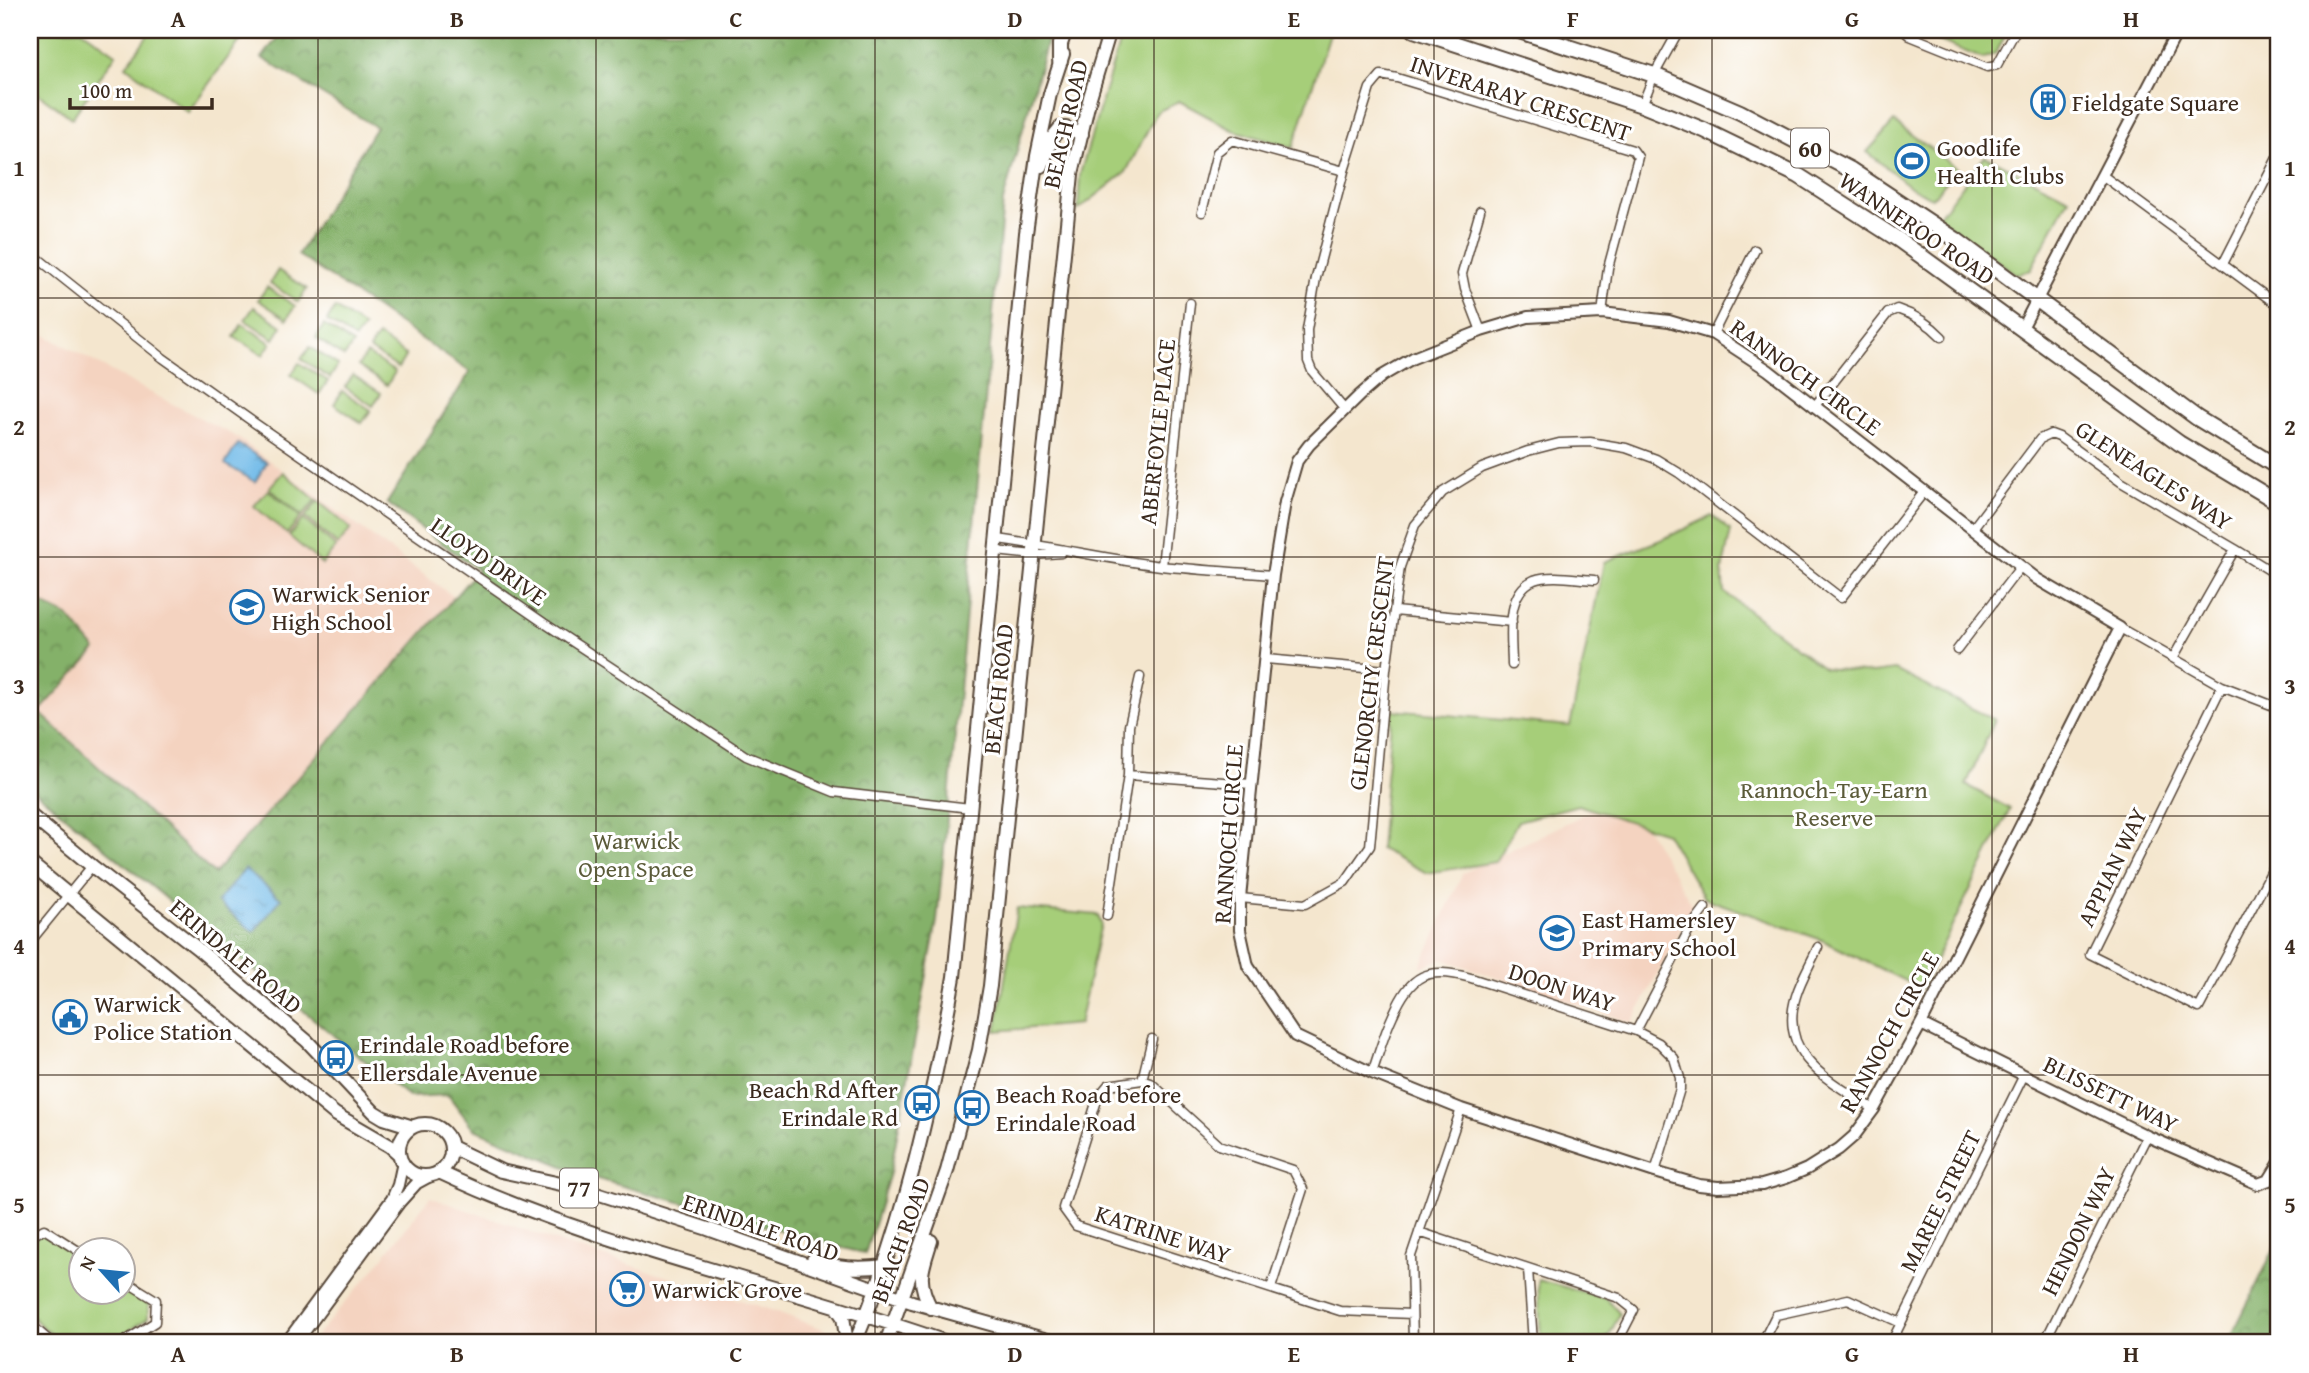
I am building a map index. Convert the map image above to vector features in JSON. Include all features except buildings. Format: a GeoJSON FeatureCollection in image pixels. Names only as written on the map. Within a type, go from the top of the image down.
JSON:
{"type":"FeatureCollection","features":[{"type":"Feature","properties":{"kind":"highway"},"geometry":{"type":"LineString","coordinates":[[1060,61],[1060,44],[1065,30]]}},
{"type":"Feature","properties":{"kind":"highway","name":"WANNEROO ROAD"},"geometry":{"type":"LineString","coordinates":[[1414,30],[1642,105],[1704,130],[1799,176],[1899,240],[2168,435],[2279,503]]}},
{"type":"Feature","properties":{"kind":"highway","name":"WANNEROO ROAD"},"geometry":{"type":"LineString","coordinates":[[1516,30],[1654,75],[1750,117],[1851,170],[1955,239],[2197,418],[2279,468]]}},
{"type":"Feature","properties":{"kind":"main road","name":"BEACH ROAD"},"geometry":{"type":"LineString","coordinates":[[855,1343],[885,1266],[908,1190],[931,1098],[955,965],[1031,196],[1050,94],[1070,30]]}},
{"type":"Feature","properties":{"kind":"main road","name":"BEACH ROAD"},"geometry":{"type":"LineString","coordinates":[[886,1343],[937,1200],[963,1116],[979,1050],[990,986],[1072,173],[1110,30]]}},
{"type":"Feature","properties":{"kind":"main road"},"geometry":{"type":"LineString","coordinates":[[1031,196],[1055,133],[1060,128],[1066,128],[1082,134]]}},
{"type":"Feature","properties":{"kind":"main road","name":"ERINDALE ROAD"},"geometry":{"type":"LineString","coordinates":[[30,815],[197,948],[307,1041],[374,1112],[384,1118],[413,1127],[421,1124],[438,1127],[452,1147],[501,1171],[584,1189],[931,1308],[1058,1343]]}},
{"type":"Feature","properties":{"kind":"main road"},"geometry":{"type":"LineString","coordinates":[[30,863],[335,1114],[390,1146],[414,1174],[435,1174],[446,1166],[452,1147]]}},
{"type":"Feature","properties":{"kind":"main road"},"geometry":{"type":"LineString","coordinates":[[401,1158],[402,1138],[413,1127]]}},
{"type":"Feature","properties":{"kind":"main road","name":"77"},"geometry":{"type":"LineString","coordinates":[[435,1174],[521,1207],[680,1261],[866,1315],[949,1343]]}},
{"type":"Feature","properties":{"kind":"main road"},"geometry":{"type":"LineString","coordinates":[[931,1308],[922,1290],[922,1272],[934,1231],[937,1200]]}},
{"type":"Feature","properties":{"kind":"main road"},"geometry":{"type":"LineString","coordinates":[[740,1242],[768,1244],[821,1263],[867,1268],[885,1266]]}},
{"type":"Feature","properties":{"kind":"main road"},"geometry":{"type":"LineString","coordinates":[[836,1307],[843,1317],[847,1343]]}},
{"type":"Feature","properties":{"kind":"street"},"geometry":{"type":"LineString","coordinates":[[1642,105],[1654,75],[1679,30]]}},
{"type":"Feature","properties":{"kind":"street"},"geometry":{"type":"LineString","coordinates":[[1902,30],[1910,36],[1987,67],[1997,65],[2016,30]]}},
{"type":"Feature","properties":{"kind":"street"},"geometry":{"type":"LineString","coordinates":[[2022,328],[2176,34],[2158,30]]}},
{"type":"Feature","properties":{"kind":"street","name":"INVERARAY CRESCENT"},"geometry":{"type":"LineString","coordinates":[[1345,410],[1312,372],[1307,343],[1315,278],[1343,171],[1370,88],[1381,75],[1633,150],[1638,157],[1608,268],[1602,313]]}},
{"type":"Feature","properties":{"kind":"street"},"geometry":{"type":"LineString","coordinates":[[1202,212],[1217,152],[1232,140],[1343,171]]}},
{"type":"Feature","properties":{"kind":"street"},"geometry":{"type":"LineString","coordinates":[[2223,264],[2279,154]]}},
{"type":"Feature","properties":{"kind":"street"},"geometry":{"type":"LineString","coordinates":[[2102,175],[2279,306]]}},
{"type":"Feature","properties":{"kind":"street"},"geometry":{"type":"LineString","coordinates":[[1480,211],[1462,274],[1481,331]]}},
{"type":"Feature","properties":{"kind":"street"},"geometry":{"type":"LineString","coordinates":[[1713,334],[1755,250]]}},
{"type":"Feature","properties":{"kind":"street","name":"LLOYD DRIVE"},"geometry":{"type":"LineString","coordinates":[[30,252],[163,358],[268,432],[544,623],[746,756],[834,792],[970,808]]}},
{"type":"Feature","properties":{"kind":"street","name":"ABERFOYLE PLACE"},"geometry":{"type":"LineString","coordinates":[[1162,566],[1189,303]]}},
{"type":"Feature","properties":{"kind":"street"},"geometry":{"type":"LineString","coordinates":[[1814,407],[1888,313],[1897,309],[1916,316],[1931,325],[1942,337]]}},
{"type":"Feature","properties":{"kind":"street","name":"RANNOCH CIRCLE"},"geometry":{"type":"LineString","coordinates":[[1602,313],[1670,321],[1713,334],[1768,370],[2037,579],[2120,628],[1921,1024],[1874,1109],[1854,1136],[1839,1149],[1807,1170],[1786,1178],[1762,1185],[1699,1185],[1461,1109],[1372,1073],[1295,1036],[1248,966],[1240,930],[1240,898],[1251,783],[1273,575],[1285,502],[1297,461],[1309,445],[1382,376],[1413,358],[1481,331],[1528,317],[1602,313]]}},
{"type":"Feature","properties":{"kind":"street","name":"GLENEAGLES WAY"},"geometry":{"type":"LineString","coordinates":[[1973,528],[2040,439],[2051,433],[2121,482],[2235,549],[2173,658]]}},
{"type":"Feature","properties":{"kind":"street","name":"GLENORCHY CRESCENT"},"geometry":{"type":"LineString","coordinates":[[1240,898],[1305,904],[1345,882],[1370,846],[1386,670],[1400,567],[1409,538],[1422,515],[1443,492],[1482,468],[1559,443],[1590,442],[1626,448],[1656,459],[1679,473],[1841,598],[1924,492]]}},
{"type":"Feature","properties":{"kind":"street"},"geometry":{"type":"LineString","coordinates":[[996,545],[1162,566],[1273,575]]}},
{"type":"Feature","properties":{"kind":"street"},"geometry":{"type":"LineString","coordinates":[[2235,549],[2279,576]]}},
{"type":"Feature","properties":{"kind":"street"},"geometry":{"type":"LineString","coordinates":[[1956,650],[2021,566]]}},
{"type":"Feature","properties":{"kind":"street"},"geometry":{"type":"LineString","coordinates":[[1512,665],[1512,622],[1516,596],[1524,586],[1535,580],[1549,578],[1594,580]]}},
{"type":"Feature","properties":{"kind":"street"},"geometry":{"type":"LineString","coordinates":[[1394,611],[1512,622]]}},
{"type":"Feature","properties":{"kind":"street"},"geometry":{"type":"LineString","coordinates":[[2120,628],[2222,686],[2279,708]]}},
{"type":"Feature","properties":{"kind":"street"},"geometry":{"type":"LineString","coordinates":[[1266,659],[1386,670]]}},
{"type":"Feature","properties":{"kind":"street"},"geometry":{"type":"LineString","coordinates":[[1107,916],[1128,775],[1129,726],[1140,677]]}},
{"type":"Feature","properties":{"kind":"street","name":"APPIAN WAY"},"geometry":{"type":"LineString","coordinates":[[2222,686],[2090,954],[2199,1008],[2279,857]]}},
{"type":"Feature","properties":{"kind":"street"},"geometry":{"type":"LineString","coordinates":[[1128,775],[1251,783]]}},
{"type":"Feature","properties":{"kind":"street"},"geometry":{"type":"LineString","coordinates":[[30,943],[92,866]]}},
{"type":"Feature","properties":{"kind":"street"},"geometry":{"type":"LineString","coordinates":[[1636,1031],[1690,928],[1705,908]]}},
{"type":"Feature","properties":{"kind":"street"},"geometry":{"type":"LineString","coordinates":[[1818,947],[1794,1004],[1794,1037],[1807,1061],[1819,1074],[1874,1109]]}},
{"type":"Feature","properties":{"kind":"street","name":"DOON WAY"},"geometry":{"type":"LineString","coordinates":[[1372,1073],[1386,1029],[1402,994],[1417,978],[1436,973],[1471,978],[1636,1031],[1668,1049],[1674,1058],[1680,1078],[1680,1089],[1655,1172]]}},
{"type":"Feature","properties":{"kind":"street","name":"BLISSETT WAY"},"geometry":{"type":"LineString","coordinates":[[1921,1024],[2147,1136],[2258,1184],[2269,1180],[2279,1164]]}},
{"type":"Feature","properties":{"kind":"street"},"geometry":{"type":"LineString","coordinates":[[1152,1039],[1142,1080],[1151,1083],[1219,1145],[1293,1170],[1303,1189],[1271,1288]]}},
{"type":"Feature","properties":{"kind":"street","name":"MAREE STREET"},"geometry":{"type":"LineString","coordinates":[[1891,1343],[2024,1075]]}},
{"type":"Feature","properties":{"kind":"street","name":"KATRINE WAY"},"geometry":{"type":"LineString","coordinates":[[1142,1080],[1108,1085],[1098,1097],[1063,1208],[1076,1226],[1340,1311],[1412,1314]]}},
{"type":"Feature","properties":{"kind":"street"},"geometry":{"type":"LineString","coordinates":[[1413,1343],[1411,1256],[1461,1109]]}},
{"type":"Feature","properties":{"kind":"street","name":"HENDON WAY"},"geometry":{"type":"LineString","coordinates":[[2044,1343],[2147,1136]]}},
{"type":"Feature","properties":{"kind":"street"},"geometry":{"type":"LineString","coordinates":[[286,1343],[392,1199],[398,1185],[401,1158]]}},
{"type":"Feature","properties":{"kind":"street"},"geometry":{"type":"LineString","coordinates":[[296,1343],[399,1203],[417,1183],[435,1174]]}},
{"type":"Feature","properties":{"kind":"street"},"geometry":{"type":"LineString","coordinates":[[30,1237],[44,1229],[66,1243]]}},
{"type":"Feature","properties":{"kind":"street"},"geometry":{"type":"LineString","coordinates":[[1419,1232],[1619,1298],[1634,1310],[1617,1343]]}},
{"type":"Feature","properties":{"kind":"street"},"geometry":{"type":"LineString","coordinates":[[1528,1269],[1533,1343]]}},
{"type":"Feature","properties":{"kind":"street"},"geometry":{"type":"LineString","coordinates":[[122,1343],[155,1322],[156,1300],[136,1288]]}},
{"type":"Feature","properties":{"kind":"street"},"geometry":{"type":"LineString","coordinates":[[1762,1343],[1776,1315],[1848,1298],[1901,1323]]}},
{"type":"Feature","properties":{"kind":"street"},"geometry":{"type":"LineString","coordinates":[[30,1324],[52,1343]]}},
{"type":"Feature","properties":{"kind":"shaded area","name":"Warwick Senior High School"},"geometry":{"type":"Polygon","coordinates":[[[30,327],[237,437],[454,597],[214,874],[39,712],[68,616],[30,598],[30,327]]]}},
{"type":"Feature","properties":{"kind":"shaded area","name":"East Hamersley Primary School"},"geometry":{"type":"Polygon","coordinates":[[[1626,794],[1693,906],[1632,1023],[1442,959],[1420,967],[1463,873],[1626,794]]]}},
{"type":"Feature","properties":{"kind":"shaded area"},"geometry":{"type":"Polygon","coordinates":[[[430,1197],[565,1244],[774,1311],[826,1330],[831,1343],[310,1343],[371,1273],[430,1197]]]}},
{"type":"Feature","properties":{"kind":"green space"},"geometry":{"type":"Polygon","coordinates":[[[30,30],[82,30],[116,54],[72,118],[30,88],[30,30]]]}},
{"type":"Feature","properties":{"kind":"green space"},"geometry":{"type":"Polygon","coordinates":[[[152,30],[248,30],[188,112],[126,66],[152,30]]]}},
{"type":"Feature","properties":{"kind":"green space","name":"Warwick Open Space"},"geometry":{"type":"Polygon","coordinates":[[[283,30],[1050,30],[1003,202],[937,921],[890,1173],[865,1254],[587,1176],[474,1129],[448,1095],[409,1097],[30,787],[30,598],[68,616],[96,650],[39,712],[214,874],[478,570],[387,503],[470,372],[298,255],[376,127],[262,58],[283,30]]]}},
{"type":"Feature","properties":{"kind":"green space"},"geometry":{"type":"Polygon","coordinates":[[[1123,30],[1330,30],[1293,148],[1233,130],[1179,101],[1157,112],[1126,172],[1078,210],[1080,174],[1123,30]]]}},
{"type":"Feature","properties":{"kind":"green space"},"geometry":{"type":"Polygon","coordinates":[[[1913,30],[2008,30],[1996,53],[1983,59],[1913,30]]]}},
{"type":"Feature","properties":{"kind":"green space","name":"Goodlife Health Clubs"},"geometry":{"type":"Polygon","coordinates":[[[1894,122],[1958,169],[1932,198],[1912,188],[1867,152],[1894,122]]]}},
{"type":"Feature","properties":{"kind":"green space"},"geometry":{"type":"Polygon","coordinates":[[[1985,156],[2069,198],[2031,269],[2017,275],[1938,217],[1985,156]]]}},
{"type":"Feature","properties":{"kind":"green space"},"geometry":{"type":"Polygon","coordinates":[[[278,270],[307,289],[298,302],[270,283],[278,270]]]}},
{"type":"Feature","properties":{"kind":"green space"},"geometry":{"type":"Polygon","coordinates":[[[267,287],[295,306],[287,319],[258,300],[267,287]]]}},
{"type":"Feature","properties":{"kind":"green space"},"geometry":{"type":"Polygon","coordinates":[[[254,307],[282,326],[274,339],[245,320],[254,307]]]}},
{"type":"Feature","properties":{"kind":"green space"},"geometry":{"type":"Polygon","coordinates":[[[335,308],[364,327],[355,339],[327,321],[335,308]]]}},
{"type":"Feature","properties":{"kind":"green space"},"geometry":{"type":"Polygon","coordinates":[[[242,324],[271,343],[263,355],[234,337],[242,324]]]}},
{"type":"Feature","properties":{"kind":"green space"},"geometry":{"type":"Polygon","coordinates":[[[324,325],[353,344],[344,357],[316,338],[324,325]]]}},
{"type":"Feature","properties":{"kind":"green space"},"geometry":{"type":"Polygon","coordinates":[[[378,336],[406,355],[398,368],[369,349],[378,336]]]}},
{"type":"Feature","properties":{"kind":"green space"},"geometry":{"type":"Polygon","coordinates":[[[310,347],[338,365],[330,378],[301,359],[310,347]]]}},
{"type":"Feature","properties":{"kind":"green space"},"geometry":{"type":"Polygon","coordinates":[[[367,354],[395,372],[387,385],[358,366],[367,354]]]}},
{"type":"Feature","properties":{"kind":"green space"},"geometry":{"type":"Polygon","coordinates":[[[299,363],[328,381],[319,394],[291,375],[299,363]]]}},
{"type":"Feature","properties":{"kind":"green space"},"geometry":{"type":"Polygon","coordinates":[[[353,375],[381,393],[373,406],[345,387],[353,375]]]}},
{"type":"Feature","properties":{"kind":"green space"},"geometry":{"type":"Polygon","coordinates":[[[342,391],[371,410],[362,423],[334,404],[342,391]]]}},
{"type":"Feature","properties":{"kind":"green space"},"geometry":{"type":"Polygon","coordinates":[[[283,472],[316,500],[302,516],[269,488],[283,472]]]}},
{"type":"Feature","properties":{"kind":"green space"},"geometry":{"type":"Polygon","coordinates":[[[268,490],[301,517],[287,534],[254,506],[268,490]]]}},
{"type":"Feature","properties":{"kind":"green space"},"geometry":{"type":"Polygon","coordinates":[[[318,501],[351,529],[338,545],[305,517],[318,501]]]}},
{"type":"Feature","properties":{"kind":"green space","name":"Rannoch-Tay-Earn Reserve"},"geometry":{"type":"Polygon","coordinates":[[[1712,516],[1731,531],[1722,571],[1724,592],[1824,668],[1873,673],[1895,670],[1995,720],[1966,785],[2010,809],[1921,989],[1822,940],[1704,898],[1666,833],[1578,805],[1518,821],[1495,862],[1427,873],[1380,849],[1392,710],[1570,726],[1604,562],[1712,516]]]}},
{"type":"Feature","properties":{"kind":"green space"},"geometry":{"type":"Polygon","coordinates":[[[303,519],[336,547],[322,564],[289,536],[303,519]]]}},
{"type":"Feature","properties":{"kind":"green space"},"geometry":{"type":"Polygon","coordinates":[[[1017,908],[1098,915],[1101,924],[1079,1024],[996,1031],[1017,908]]]}},
{"type":"Feature","properties":{"kind":"green space"},"geometry":{"type":"Polygon","coordinates":[[[46,1233],[66,1247],[66,1306],[136,1306],[136,1294],[148,1303],[148,1318],[112,1343],[60,1343],[30,1315],[31,1243],[39,1235],[46,1233]]]}},
{"type":"Feature","properties":{"kind":"green space"},"geometry":{"type":"Polygon","coordinates":[[[2279,1240],[2279,1343],[2228,1343],[2279,1240]]]}},
{"type":"Feature","properties":{"kind":"green space"},"geometry":{"type":"Polygon","coordinates":[[[1538,1280],[1606,1298],[1620,1314],[1605,1343],[1541,1343],[1538,1280]]]}},
{"type":"Feature","properties":{"kind":"water"},"geometry":{"type":"Polygon","coordinates":[[[238,444],[267,462],[255,482],[225,464],[238,444]]]}},
{"type":"Feature","properties":{"kind":"water"},"geometry":{"type":"Polygon","coordinates":[[[245,869],[281,899],[254,932],[217,902],[245,869]]]}},
{"type":"Feature","properties":{"kind":"place","name":"Fieldgate Square"},"geometry":{"type":"Point","coordinates":[2048,102]}},
{"type":"Feature","properties":{"kind":"place","name":"Goodlife Health Clubs"},"geometry":{"type":"Point","coordinates":[1912,161]}},
{"type":"Feature","properties":{"kind":"place","name":"Warwick Senior High School"},"geometry":{"type":"Point","coordinates":[247,607]}},
{"type":"Feature","properties":{"kind":"place","name":"East Hamersley Primary School"},"geometry":{"type":"Point","coordinates":[1557,933]}},
{"type":"Feature","properties":{"kind":"place","name":"Warwick Police Station"},"geometry":{"type":"Point","coordinates":[70,1017]}},
{"type":"Feature","properties":{"kind":"place","name":"Erindale Road before Ellersdale Avenue"},"geometry":{"type":"Point","coordinates":[336,1058]}},
{"type":"Feature","properties":{"kind":"place","name":"Beach Rd After Erindale Rd"},"geometry":{"type":"Point","coordinates":[922,1103]}},
{"type":"Feature","properties":{"kind":"place","name":"Beach Road before Erindale Road"},"geometry":{"type":"Point","coordinates":[972,1108]}},
{"type":"Feature","properties":{"kind":"place","name":"Warwick Grove"},"geometry":{"type":"Point","coordinates":[627,1289]}}]}
